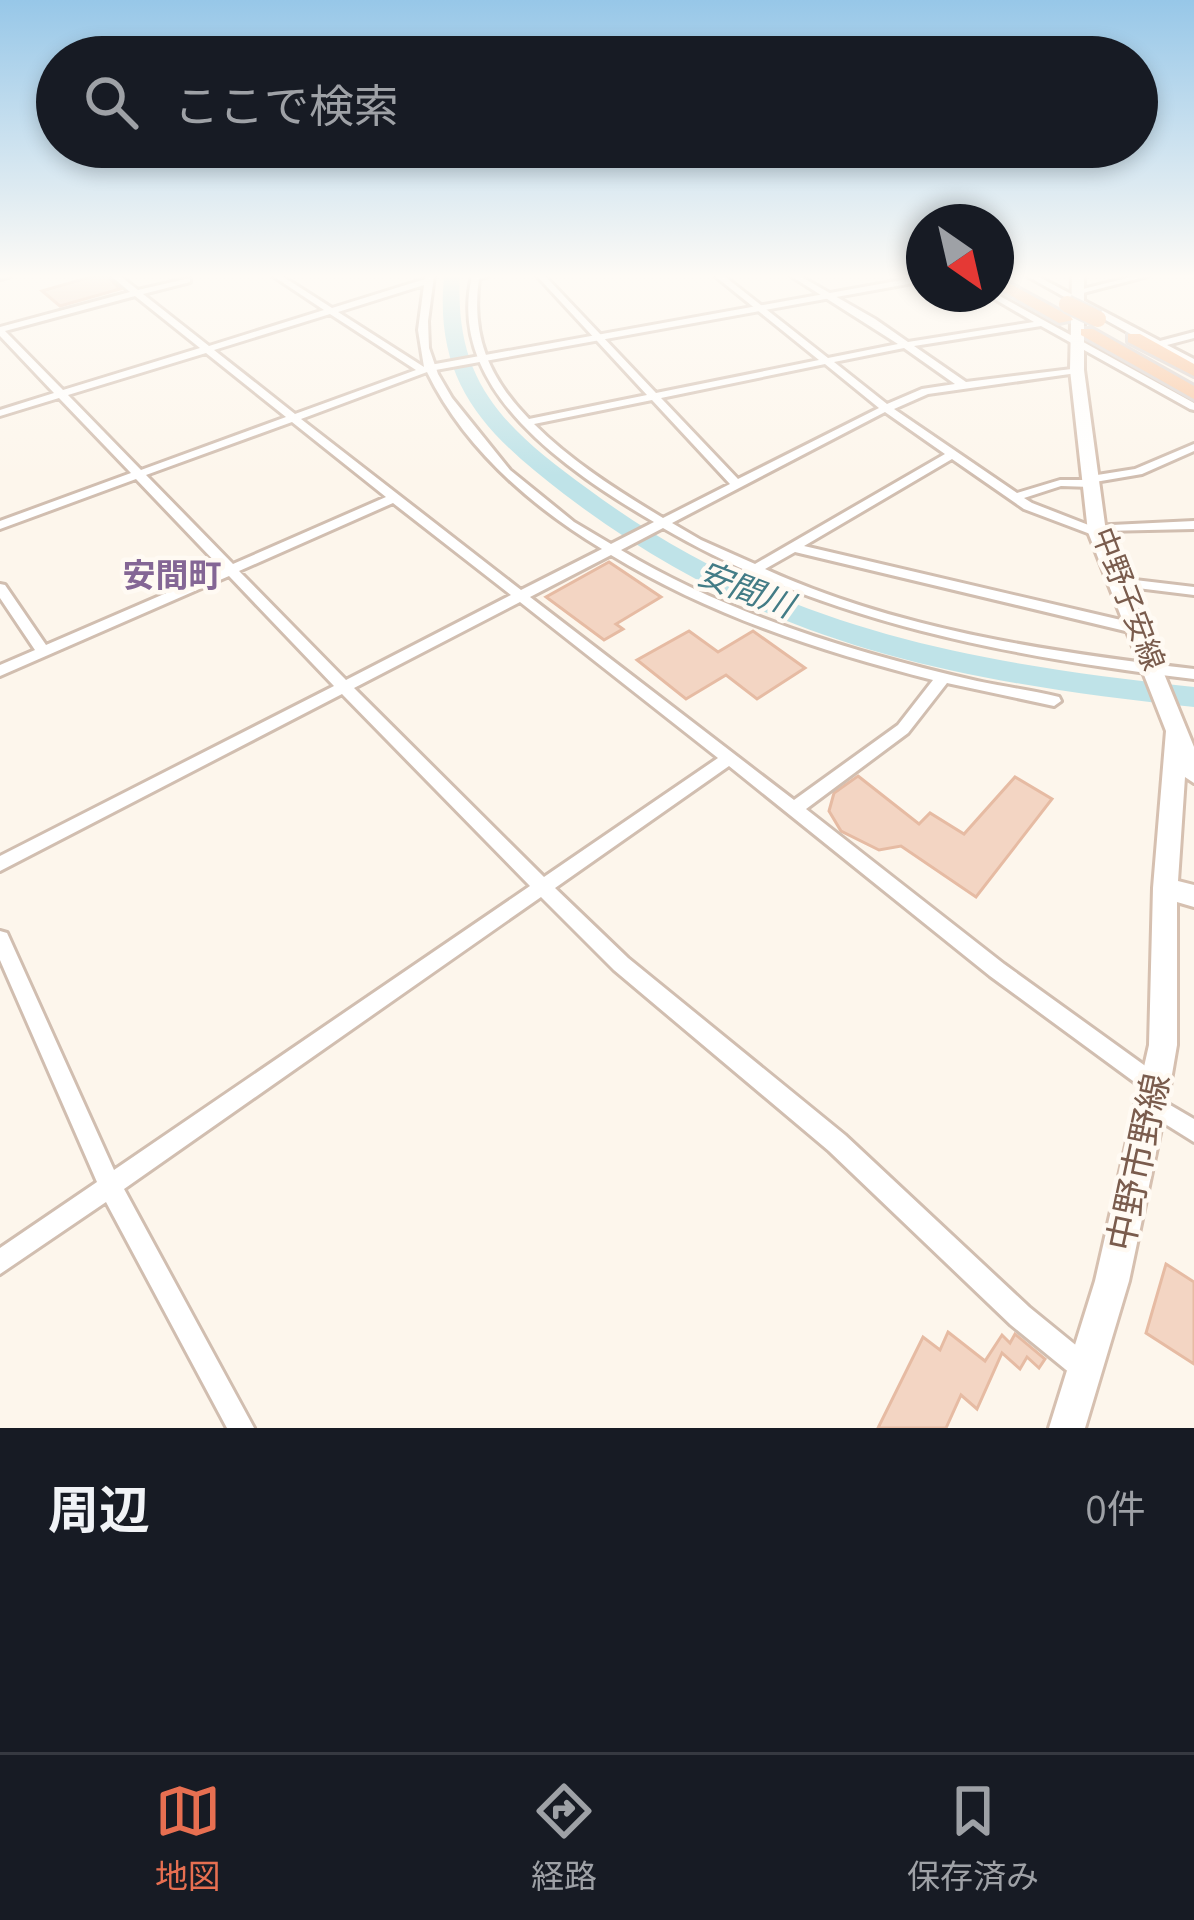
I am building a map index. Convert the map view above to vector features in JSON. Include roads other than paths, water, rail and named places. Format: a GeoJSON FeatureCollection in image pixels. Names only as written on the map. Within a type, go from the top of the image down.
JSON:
{"type":"FeatureCollection","features":[{"type":"Feature","properties":{"kind":"highway"},"geometry":{"type":"LineString","coordinates":[[1110,343],[1194,394]]}},
{"type":"Feature","properties":{"kind":"highway"},"geometry":{"type":"LineString","coordinates":[[1114,343],[1194,383]]}},
{"type":"Feature","properties":{"kind":"highway"},"geometry":{"type":"LineString","coordinates":[[1125,343],[1194,367]]}},
{"type":"Feature","properties":{"kind":"main road","name":"中野子安線"},"geometry":{"type":"LineString","coordinates":[[1085,343],[1078,365],[1097,530],[1194,774]]}},
{"type":"Feature","properties":{"kind":"main road","name":"中野市野線"},"geometry":{"type":"LineString","coordinates":[[1067,1428],[1088,1371],[1155,1096],[1179,892],[1176,725]]}},
{"type":"Feature","properties":{"kind":"street"},"geometry":{"type":"LineString","coordinates":[[12,343],[346,689],[621,964],[837,1143],[1020,1316],[1088,1371]]}},
{"type":"Feature","properties":{"kind":"street"},"geometry":{"type":"LineString","coordinates":[[201,343],[1014,982],[1194,1131]]}},
{"type":"Feature","properties":{"kind":"street"},"geometry":{"type":"LineString","coordinates":[[0,413],[221,343]]}},
{"type":"Feature","properties":{"kind":"street"},"geometry":{"type":"LineString","coordinates":[[382,343],[427,369],[479,448],[612,552],[672,585],[862,657],[1054,701]]}},
{"type":"Feature","properties":{"kind":"street"},"geometry":{"type":"LineString","coordinates":[[424,343],[427,369]]}},
{"type":"Feature","properties":{"kind":"street"},"geometry":{"type":"LineString","coordinates":[[475,343],[493,383],[524,423],[579,469],[663,526],[756,569],[920,625],[1052,655],[1156,673],[1194,674]]}},
{"type":"Feature","properties":{"kind":"street"},"geometry":{"type":"LineString","coordinates":[[0,525],[427,369],[580,343]]}},
{"type":"Feature","properties":{"kind":"street"},"geometry":{"type":"LineString","coordinates":[[603,343],[738,485]]}},
{"type":"Feature","properties":{"kind":"street"},"geometry":{"type":"LineString","coordinates":[[802,343],[886,408],[1015,497],[1097,530],[1194,526]]}},
{"type":"Feature","properties":{"kind":"street"},"geometry":{"type":"LineString","coordinates":[[901,343],[962,384]]}},
{"type":"Feature","properties":{"kind":"street"},"geometry":{"type":"LineString","coordinates":[[524,423],[920,343]]}},
{"type":"Feature","properties":{"kind":"street"},"geometry":{"type":"LineString","coordinates":[[1096,343],[1102,355],[1194,407]]}},
{"type":"Feature","properties":{"kind":"street"},"geometry":{"type":"LineString","coordinates":[[1153,343],[1194,367]]}},
{"type":"Feature","properties":{"kind":"street"},"geometry":{"type":"LineString","coordinates":[[1157,345],[1166,343]]}},
{"type":"Feature","properties":{"kind":"street"},"geometry":{"type":"LineString","coordinates":[[0,864],[886,408],[926,391],[1078,365],[1116,352]]}},
{"type":"Feature","properties":{"kind":"street"},"geometry":{"type":"LineString","coordinates":[[1015,497],[1060,483],[1138,472],[1194,446]]}},
{"type":"Feature","properties":{"kind":"street"},"geometry":{"type":"LineString","coordinates":[[756,569],[952,454]]}},
{"type":"Feature","properties":{"kind":"street"},"geometry":{"type":"LineString","coordinates":[[0,671],[394,498]]}},
{"type":"Feature","properties":{"kind":"street"},"geometry":{"type":"LineString","coordinates":[[795,548],[1138,629]]}},
{"type":"Feature","properties":{"kind":"street"},"geometry":{"type":"LineString","coordinates":[[1118,582],[1194,591]]}},
{"type":"Feature","properties":{"kind":"street"},"geometry":{"type":"LineString","coordinates":[[0,588],[44,653]]}},
{"type":"Feature","properties":{"kind":"street"},"geometry":{"type":"LineString","coordinates":[[794,809],[903,729],[943,678]]}},
{"type":"Feature","properties":{"kind":"street"},"geometry":{"type":"LineString","coordinates":[[0,1262],[729,758]]}},
{"type":"Feature","properties":{"kind":"street"},"geometry":{"type":"LineString","coordinates":[[0,939],[110,1186],[241,1428]]}},
{"type":"Feature","properties":{"kind":"waterway","name":"安間川"},"geometry":{"type":"LineString","coordinates":[[453,343],[475,396],[539,463],[645,541],[750,599],[873,642],[937,658],[1068,682],[1194,697]]}},
{"type":"Feature","properties":{"kind":"district","name":"安間町"},"geometry":{"type":"Point","coordinates":[172,575]}}]}
